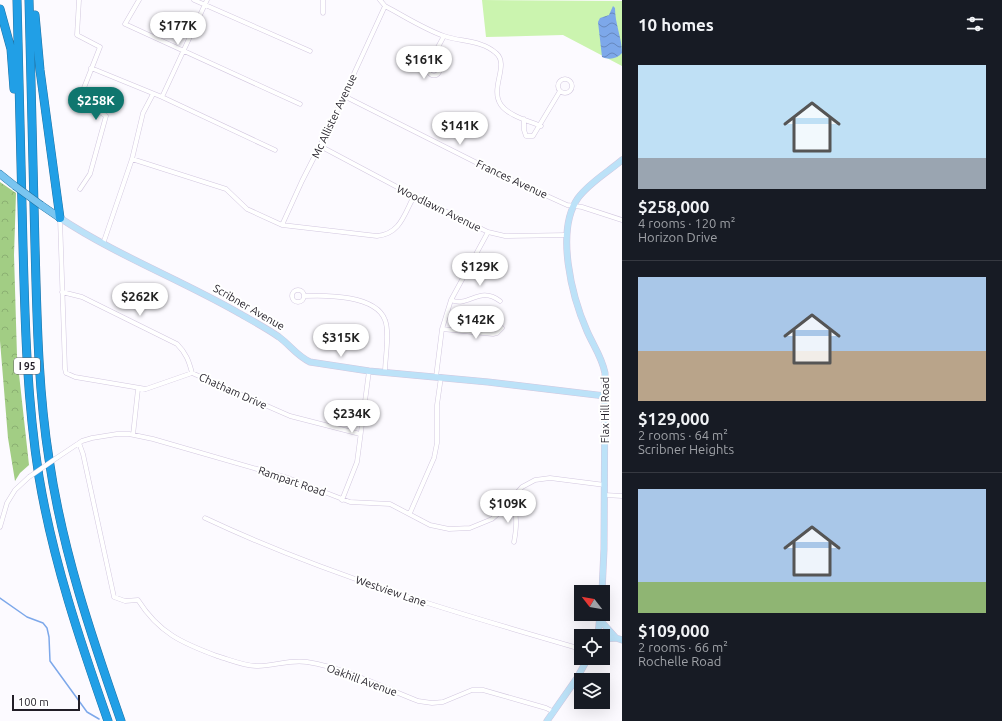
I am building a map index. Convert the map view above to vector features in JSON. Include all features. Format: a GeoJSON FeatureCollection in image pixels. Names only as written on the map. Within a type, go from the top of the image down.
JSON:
{"type":"FeatureCollection","features":[{"type":"Feature","properties":{"kind":"highway","name":"I 95"},"geometry":{"type":"LineString","coordinates":[[17,0],[27,361],[38,465],[46,514],[63,584],[108,721]]}},
{"type":"Feature","properties":{"kind":"highway","name":"I 95"},"geometry":{"type":"LineString","coordinates":[[29,0],[38,343],[44,426],[57,508],[71,566],[86,619],[120,721]]}},
{"type":"Feature","properties":{"kind":"highway"},"geometry":{"type":"LineString","coordinates":[[34,0],[40,76],[60,218]]}},
{"type":"Feature","properties":{"kind":"highway"},"geometry":{"type":"LineString","coordinates":[[0,9],[11,49],[21,160]]}},
{"type":"Feature","properties":{"kind":"main road","name":"Scribner Avenue"},"geometry":{"type":"LineString","coordinates":[[0,174],[60,218]]}},
{"type":"Feature","properties":{"kind":"street"},"geometry":{"type":"LineString","coordinates":[[79,0],[77,36],[100,47],[80,98],[106,116],[90,174],[80,189]]}},
{"type":"Feature","properties":{"kind":"street"},"geometry":{"type":"LineString","coordinates":[[139,0],[124,24],[300,104]]}},
{"type":"Feature","properties":{"kind":"street"},"geometry":{"type":"LineString","coordinates":[[194,0],[310,51]]}},
{"type":"Feature","properties":{"kind":"street"},"geometry":{"type":"LineString","coordinates":[[162,97],[207,0]]}},
{"type":"Feature","properties":{"kind":"street"},"geometry":{"type":"LineString","coordinates":[[323,0],[323,13]]}},
{"type":"Feature","properties":{"kind":"street"},"geometry":{"type":"LineString","coordinates":[[380,0],[384,6],[444,36],[483,45],[498,54],[502,64],[496,92],[498,100],[509,112],[541,126]]}},
{"type":"Feature","properties":{"kind":"street","name":"Mc Allister Avenue"},"geometry":{"type":"LineString","coordinates":[[282,225],[344,96],[384,6]]}},
{"type":"Feature","properties":{"kind":"street"},"geometry":{"type":"LineString","coordinates":[[432,65],[438,47],[444,36]]}},
{"type":"Feature","properties":{"kind":"street"},"geometry":{"type":"LineString","coordinates":[[91,68],[162,97],[275,150]]}},
{"type":"Feature","properties":{"kind":"street"},"geometry":{"type":"LineString","coordinates":[[524,119],[524,130],[526,136],[533,136],[541,126],[560,91]]}},
{"type":"Feature","properties":{"kind":"street"},"geometry":{"type":"LineString","coordinates":[[103,244],[132,159],[143,113],[153,94]]}},
{"type":"Feature","properties":{"kind":"street","name":"Frances Avenue"},"geometry":{"type":"LineString","coordinates":[[344,96],[500,175],[567,205],[622,220]]}},
{"type":"Feature","properties":{"kind":"street","name":"Woodlawn Avenue"},"geometry":{"type":"LineString","coordinates":[[320,146],[414,196],[488,232],[505,236],[567,236]]}},
{"type":"Feature","properties":{"kind":"street"},"geometry":{"type":"LineString","coordinates":[[132,159],[226,189],[247,209],[282,225],[377,236],[387,235],[394,231],[400,223],[414,196]]}},
{"type":"Feature","properties":{"kind":"street","name":"Flax Hill Road"},"geometry":{"type":"LineString","coordinates":[[602,585],[605,495],[604,367],[587,332],[577,302],[570,265],[567,236],[574,206],[584,191],[622,160]]}},
{"type":"Feature","properties":{"kind":"street","name":"Scribner Avenue"},"geometry":{"type":"LineString","coordinates":[[60,218],[103,244],[163,272],[275,334],[306,360],[323,365],[368,371],[438,377],[605,396]]}},
{"type":"Feature","properties":{"kind":"street"},"geometry":{"type":"LineString","coordinates":[[60,218],[64,369],[66,373],[75,377],[138,389],[158,386],[192,373]]}},
{"type":"Feature","properties":{"kind":"street"},"geometry":{"type":"LineString","coordinates":[[410,513],[434,458],[437,443],[438,377],[442,328],[452,300],[488,232]]}},
{"type":"Feature","properties":{"kind":"street","name":"Chatham Drive"},"geometry":{"type":"LineString","coordinates":[[62,292],[82,297],[177,344],[189,359],[192,373],[290,416],[360,434]]}},
{"type":"Feature","properties":{"kind":"street"},"geometry":{"type":"LineString","coordinates":[[452,300],[463,301],[482,294],[493,296],[500,301]]}},
{"type":"Feature","properties":{"kind":"street"},"geometry":{"type":"LineString","coordinates":[[304,296],[324,295],[360,301],[373,306],[381,313],[386,320],[387,328],[385,372]]}},
{"type":"Feature","properties":{"kind":"street"},"geometry":{"type":"LineString","coordinates":[[442,328],[493,334],[497,333],[502,328]]}},
{"type":"Feature","properties":{"kind":"street"},"geometry":{"type":"LineString","coordinates":[[342,500],[357,462],[368,371]]}},
{"type":"Feature","properties":{"kind":"street"},"geometry":{"type":"LineString","coordinates":[[133,435],[138,389]]}},
{"type":"Feature","properties":{"kind":"street","name":"Rampart Road"},"geometry":{"type":"LineString","coordinates":[[0,527],[8,503],[15,490],[29,477],[79,443],[106,435],[133,435],[288,478],[342,500],[356,503],[387,503],[437,527],[463,529],[477,526],[492,518],[522,487],[540,479],[605,485]]}},
{"type":"Feature","properties":{"kind":"street","name":"Oakhill Avenue"},"geometry":{"type":"LineString","coordinates":[[79,443],[83,454],[114,597],[125,601],[138,600],[150,618],[170,635],[189,646],[234,661],[260,666],[286,661],[306,662],[334,668],[418,700],[432,703],[443,702],[472,690],[483,690],[546,708],[554,712]]}},
{"type":"Feature","properties":{"kind":"street"},"geometry":{"type":"LineString","coordinates":[[605,495],[622,496]]}},
{"type":"Feature","properties":{"kind":"street"},"geometry":{"type":"LineString","coordinates":[[510,501],[513,504],[515,513],[514,542]]}},
{"type":"Feature","properties":{"kind":"street","name":"Westview Lane"},"geometry":{"type":"LineString","coordinates":[[205,518],[248,538],[374,587],[500,627],[574,647]]}},
{"type":"Feature","properties":{"kind":"street"},"geometry":{"type":"LineString","coordinates":[[603,621],[619,639]]}},
{"type":"Feature","properties":{"kind":"street"},"geometry":{"type":"LineString","coordinates":[[547,721],[584,665]]}},
{"type":"Feature","properties":{"kind":"green space"},"geometry":{"type":"Polygon","coordinates":[[[482,0],[622,1],[622,66],[563,35],[486,37],[482,0]]]}},
{"type":"Feature","properties":{"kind":"green space"},"geometry":{"type":"Polygon","coordinates":[[[0,182],[16,193],[14,255],[17,356],[29,465],[20,473],[15,481],[8,438],[0,341],[0,182]]]}},
{"type":"Feature","properties":{"kind":"water"},"geometry":{"type":"Polygon","coordinates":[[[613,6],[615,8],[622,53],[615,58],[607,58],[602,57],[598,22],[600,18],[609,15],[613,6]]]}},
{"type":"Feature","properties":{"kind":"waterway"},"geometry":{"type":"LineString","coordinates":[[0,598],[27,617],[43,623],[47,628],[49,637],[50,661],[87,712],[99,719]]}}]}
